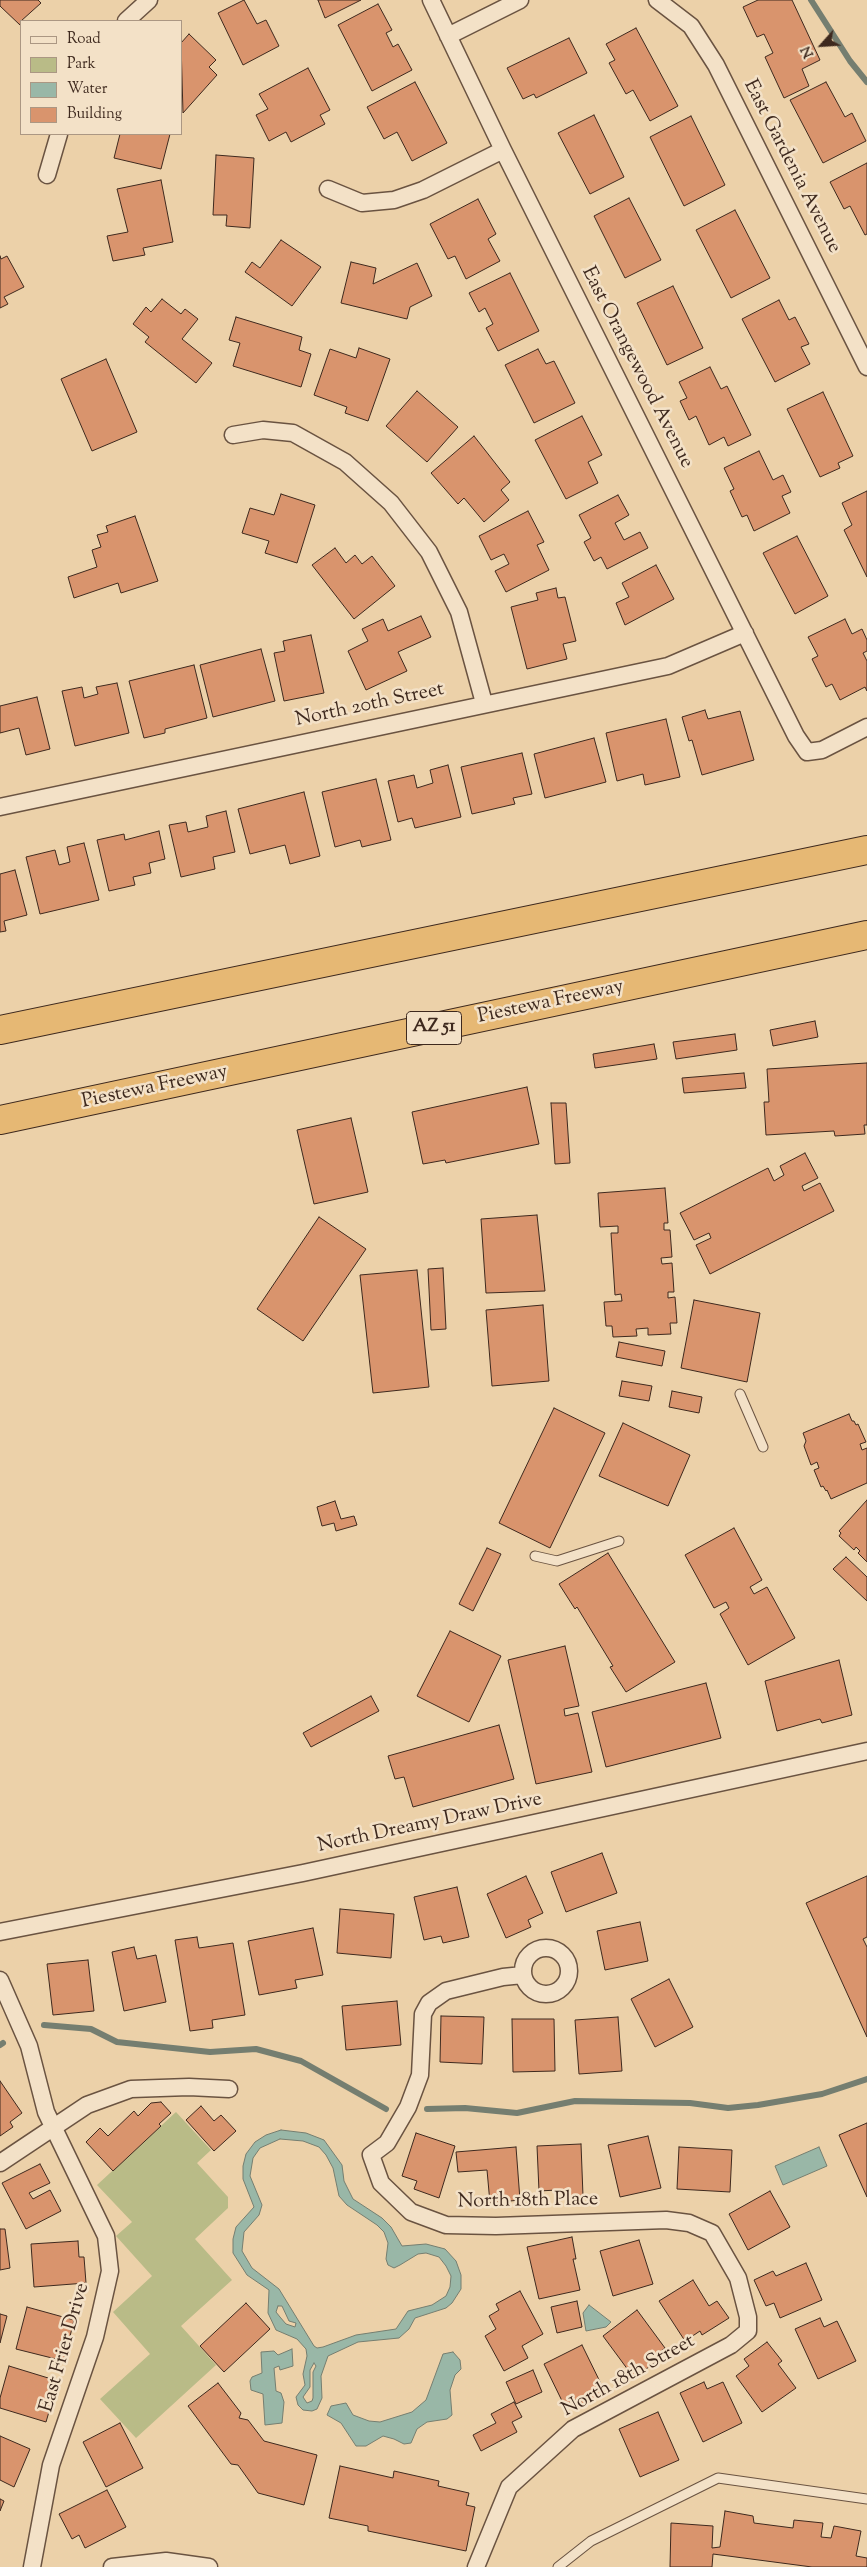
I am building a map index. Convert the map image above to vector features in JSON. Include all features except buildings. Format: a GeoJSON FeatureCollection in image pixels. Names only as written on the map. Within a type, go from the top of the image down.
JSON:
{"type":"FeatureCollection","features":[{"type":"Feature","properties":{"kind":"highway"},"geometry":{"type":"LineString","coordinates":[[0,1030],[867,850]]}},
{"type":"Feature","properties":{"kind":"highway","name":"Piestewa Freeway"},"geometry":{"type":"LineString","coordinates":[[0,1120],[867,935]]}},
{"type":"Feature","properties":{"kind":"street"},"geometry":{"type":"LineString","coordinates":[[127,20],[149,0]]}},
{"type":"Feature","properties":{"kind":"street","name":"East Orangewood Avenue"},"geometry":{"type":"LineString","coordinates":[[430,0],[796,736],[807,752],[822,750],[867,727]]}},
{"type":"Feature","properties":{"kind":"street"},"geometry":{"type":"LineString","coordinates":[[448,36],[520,0]]}},
{"type":"Feature","properties":{"kind":"street","name":"East Gardenia Avenue"},"geometry":{"type":"LineString","coordinates":[[657,0],[691,26],[716,65],[867,367]]}},
{"type":"Feature","properties":{"kind":"street"},"geometry":{"type":"LineString","coordinates":[[47,174],[59,135]]}},
{"type":"Feature","properties":{"kind":"street"},"geometry":{"type":"LineString","coordinates":[[328,189],[362,203],[394,200],[423,190],[503,150]]}},
{"type":"Feature","properties":{"kind":"street"},"geometry":{"type":"LineString","coordinates":[[233,435],[263,430],[294,433],[345,462],[391,502],[429,552],[459,612],[484,703]]}},
{"type":"Feature","properties":{"kind":"street","name":"North 20th Street"},"geometry":{"type":"LineString","coordinates":[[0,807],[484,703],[550,692],[668,666],[745,633]]}},
{"type":"Feature","properties":{"kind":"street","name":"North Dreamy Draw Drive"},"geometry":{"type":"LineString","coordinates":[[0,1932],[303,1873],[867,1751]]}},
{"type":"Feature","properties":{"kind":"street","name":"North 18th Place"},"geometry":{"type":"LineString","coordinates":[[523,1975],[503,1977],[446,1991],[429,2003],[423,2014],[420,2075],[408,2107],[386,2143],[371,2155],[381,2183],[411,2212],[446,2225],[496,2226],[666,2220],[689,2223],[712,2232],[738,2278],[748,2317],[748,2331]]}},
{"type":"Feature","properties":{"kind":"street","name":"East Frier Drive"},"geometry":{"type":"LineString","coordinates":[[0,1980],[29,2046],[44,2106],[106,2236],[110,2271],[95,2337],[52,2465],[32,2567]]}},
{"type":"Feature","properties":{"kind":"street"},"geometry":{"type":"LineString","coordinates":[[0,2163],[87,2105],[131,2089],[189,2087],[229,2090]]}},
{"type":"Feature","properties":{"kind":"street","name":"North 18th Street"},"geometry":{"type":"LineString","coordinates":[[476,2567],[509,2487],[572,2429],[731,2345],[748,2331]]}},
{"type":"Feature","properties":{"kind":"street"},"geometry":{"type":"LineString","coordinates":[[112,2567],[166,2561],[209,2567]]}},
{"type":"Feature","properties":{"kind":"lane"},"geometry":{"type":"LineString","coordinates":[[740,1394],[763,1447]]}},
{"type":"Feature","properties":{"kind":"lane"},"geometry":{"type":"LineString","coordinates":[[535,1556],[557,1561],[619,1540]]}},
{"type":"Feature","properties":{"kind":"lane"},"geometry":{"type":"LineString","coordinates":[[558,2567],[591,2541],[718,2478],[867,2499]]}},
{"type":"Feature","properties":{"kind":"green space"},"geometry":{"type":"Polygon","coordinates":[[[176,2112],[211,2150],[197,2163],[228,2197],[228,2208],[195,2239],[232,2280],[181,2326],[216,2365],[136,2438],[100,2399],[150,2354],[113,2312],[152,2276],[116,2236],[132,2222],[97,2185],[176,2112]]]}},
{"type":"Feature","properties":{"kind":"water"},"geometry":{"type":"Polygon","coordinates":[[[281,2130],[306,2133],[324,2140],[342,2165],[344,2181],[353,2199],[382,2218],[391,2227],[402,2246],[426,2244],[445,2249],[456,2261],[461,2275],[461,2289],[452,2303],[446,2308],[415,2318],[409,2329],[399,2338],[358,2342],[328,2356],[321,2376],[322,2398],[317,2409],[312,2411],[303,2410],[298,2405],[296,2397],[305,2385],[303,2374],[307,2356],[306,2349],[297,2339],[276,2330],[268,2313],[269,2290],[247,2275],[233,2253],[233,2239],[236,2227],[254,2207],[243,2179],[243,2166],[246,2154],[255,2142],[266,2135],[281,2130]],[[280,2139],[260,2148],[253,2158],[250,2176],[262,2205],[259,2215],[244,2232],[242,2251],[252,2268],[279,2289],[314,2346],[317,2348],[323,2347],[356,2335],[396,2329],[408,2311],[432,2305],[446,2296],[450,2287],[451,2276],[439,2257],[426,2253],[418,2254],[394,2268],[388,2265],[386,2259],[388,2243],[384,2232],[377,2225],[347,2205],[339,2196],[333,2168],[326,2155],[319,2147],[303,2141],[280,2139]],[[278,2306],[276,2312],[286,2324],[295,2327],[296,2323],[289,2321],[282,2306],[278,2306]],[[314,2363],[310,2370],[310,2387],[303,2397],[307,2403],[312,2401],[313,2398],[313,2372],[316,2366],[314,2363]]]}},
{"type":"Feature","properties":{"kind":"water"},"geometry":{"type":"Polygon","coordinates":[[[819,2147],[827,2166],[783,2185],[775,2166],[819,2147]]]}},
{"type":"Feature","properties":{"kind":"water"},"geometry":{"type":"Polygon","coordinates":[[[589,2305],[611,2322],[606,2327],[586,2331],[583,2313],[589,2305]]]}},
{"type":"Feature","properties":{"kind":"water"},"geometry":{"type":"Polygon","coordinates":[[[292,2349],[293,2366],[280,2370],[279,2366],[274,2368],[276,2391],[281,2393],[284,2402],[282,2423],[265,2425],[263,2394],[251,2390],[250,2381],[252,2377],[262,2373],[261,2352],[274,2351],[278,2355],[292,2349]]]}},
{"type":"Feature","properties":{"kind":"water"},"geometry":{"type":"Polygon","coordinates":[[[453,2352],[460,2360],[461,2369],[455,2375],[450,2390],[452,2415],[447,2419],[427,2422],[417,2429],[411,2443],[404,2444],[383,2436],[366,2446],[356,2446],[341,2423],[327,2415],[331,2406],[346,2403],[353,2415],[369,2421],[380,2422],[412,2412],[426,2400],[443,2354],[453,2352]]]}},
{"type":"Feature","properties":{"kind":"waterway"},"geometry":{"type":"LineString","coordinates":[[811,0],[850,61],[867,82]]}},
{"type":"Feature","properties":{"kind":"waterway"},"geometry":{"type":"LineString","coordinates":[[44,2025],[91,2029],[117,2042],[210,2052],[256,2049],[301,2061],[386,2109]]}},
{"type":"Feature","properties":{"kind":"waterway"},"geometry":{"type":"LineString","coordinates":[[427,2109],[465,2108],[517,2113],[575,2101],[690,2103],[728,2108],[822,2094],[867,2079]]}}]}
